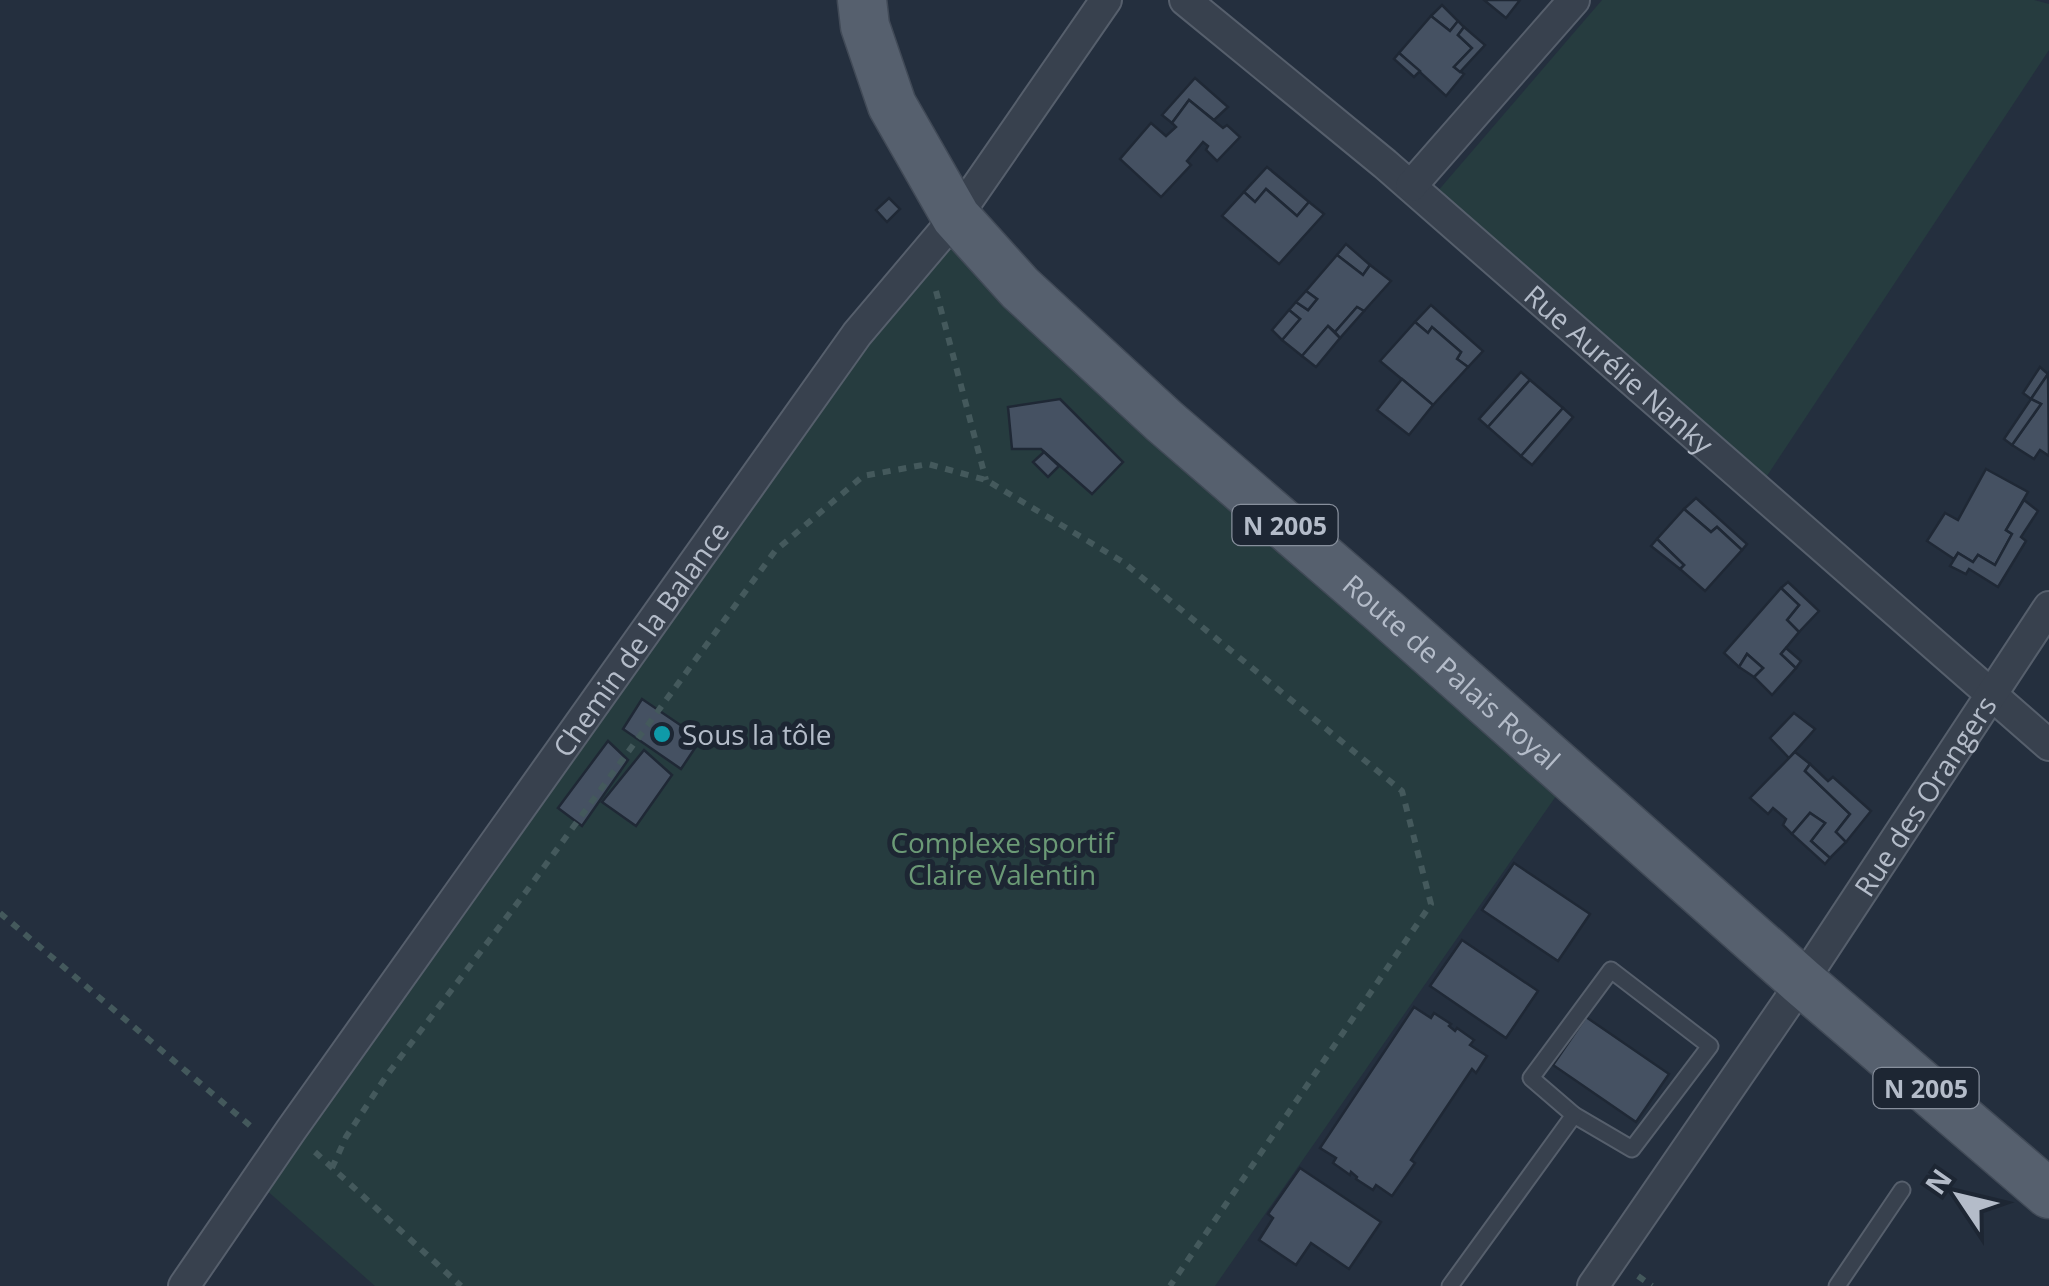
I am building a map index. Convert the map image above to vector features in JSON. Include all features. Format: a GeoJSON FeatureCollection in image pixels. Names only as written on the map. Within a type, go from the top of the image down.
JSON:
{"type":"FeatureCollection","features":[{"type":"Feature","properties":{"kind":"main road","name":"Route de Palais Royal"},"geometry":{"type":"LineString","coordinates":[[862,0],[866,26],[892,104],[941,234],[1020,288],[1164,420],[1802,982],[2049,1194]]}},
{"type":"Feature","properties":{"kind":"street","name":"Chemin de la Balance"},"geometry":{"type":"LineString","coordinates":[[184,1286],[857,334],[941,234],[1106,0]]}},
{"type":"Feature","properties":{"kind":"street","name":"Rue Aurélie Nanky"},"geometry":{"type":"LineString","coordinates":[[1185,0],[1411,186],[2049,745]]}},
{"type":"Feature","properties":{"kind":"street"},"geometry":{"type":"LineString","coordinates":[[1411,186],[1574,0]]}},
{"type":"Feature","properties":{"kind":"street","name":"Rue des Orangers"},"geometry":{"type":"LineString","coordinates":[[1593,1286],[1802,982],[2049,606]]}},
{"type":"Feature","properties":{"kind":"lane"},"geometry":{"type":"LineString","coordinates":[[1611,970],[1710,1046],[1632,1149],[1574,1115],[1532,1078],[1611,970]]}},
{"type":"Feature","properties":{"kind":"lane"},"geometry":{"type":"LineString","coordinates":[[1450,1286],[1574,1115]]}},
{"type":"Feature","properties":{"kind":"lane"},"geometry":{"type":"LineString","coordinates":[[1837,1286],[1902,1190]]}},
{"type":"Feature","properties":{"kind":"path"},"geometry":{"type":"LineString","coordinates":[[941,234],[986,480]]}},
{"type":"Feature","properties":{"kind":"path"},"geometry":{"type":"LineString","coordinates":[[461,1286],[332,1168],[346,1137],[387,1075],[775,551],[863,476],[928,464],[986,480],[1123,562],[1402,790],[1431,904],[1170,1286]]}},
{"type":"Feature","properties":{"kind":"path"},"geometry":{"type":"LineString","coordinates":[[0,913],[278,1149]]}},
{"type":"Feature","properties":{"kind":"green space"},"geometry":{"type":"Polygon","coordinates":[[[1602,0],[2034,0],[2049,4],[2049,50],[1765,479],[1437,192],[1602,0]]]}},
{"type":"Feature","properties":{"kind":"green space","name":"Complexe sportif Claire Valentin"},"geometry":{"type":"Polygon","coordinates":[[[956,217],[1570,776],[1215,1286],[375,1286],[256,1181],[956,217]]]}},
{"type":"Feature","properties":{"kind":"building"},"geometry":{"type":"Polygon","coordinates":[[[1484,0],[1520,0],[1506,18],[1484,0]]]}},
{"type":"Feature","properties":{"kind":"building"},"geometry":{"type":"Polygon","coordinates":[[[1442,5],[1458,21],[1450,31],[1431,16],[1442,5]]]}},
{"type":"Feature","properties":{"kind":"building"},"geometry":{"type":"Polygon","coordinates":[[[1431,16],[1450,31],[1458,21],[1464,27],[1458,35],[1472,48],[1454,67],[1464,74],[1446,96],[1399,53],[1431,16]]]}},
{"type":"Feature","properties":{"kind":"building"},"geometry":{"type":"Polygon","coordinates":[[[1464,27],[1485,45],[1460,72],[1454,67],[1472,48],[1458,35],[1464,27]]]}},
{"type":"Feature","properties":{"kind":"building"},"geometry":{"type":"Polygon","coordinates":[[[1399,53],[1420,71],[1414,77],[1394,59],[1399,53]]]}},
{"type":"Feature","properties":{"kind":"building"},"geometry":{"type":"Polygon","coordinates":[[[1195,78],[1228,107],[1214,120],[1189,100],[1172,123],[1162,115],[1195,78]]]}},
{"type":"Feature","properties":{"kind":"building"},"geometry":{"type":"Polygon","coordinates":[[[1189,100],[1240,137],[1217,161],[1203,142],[1187,161],[1191,165],[1161,197],[1120,159],[1151,123],[1166,136],[1176,127],[1172,123],[1189,100]]]}},
{"type":"Feature","properties":{"kind":"building"},"geometry":{"type":"Polygon","coordinates":[[[1267,167],[1309,202],[1297,216],[1266,189],[1255,202],[1244,192],[1267,167]]]}},
{"type":"Feature","properties":{"kind":"building"},"geometry":{"type":"Polygon","coordinates":[[[1266,189],[1297,216],[1309,202],[1324,214],[1279,264],[1222,216],[1244,192],[1255,202],[1266,189]]]}},
{"type":"Feature","properties":{"kind":"building"},"geometry":{"type":"Polygon","coordinates":[[[889,198],[900,209],[887,222],[876,210],[889,198]]]}},
{"type":"Feature","properties":{"kind":"building"},"geometry":{"type":"Polygon","coordinates":[[[1346,244],[1370,265],[1363,275],[1337,255],[1346,244]]]}},
{"type":"Feature","properties":{"kind":"building"},"geometry":{"type":"Polygon","coordinates":[[[1337,255],[1363,275],[1370,265],[1391,281],[1364,311],[1357,307],[1335,332],[1328,326],[1302,356],[1282,340],[1300,319],[1289,310],[1296,302],[1308,310],[1317,299],[1306,291],[1337,255]]]}},
{"type":"Feature","properties":{"kind":"building"},"geometry":{"type":"Polygon","coordinates":[[[1306,291],[1317,299],[1308,310],[1296,302],[1306,291]]]}},
{"type":"Feature","properties":{"kind":"building"},"geometry":{"type":"Polygon","coordinates":[[[1431,305],[1483,351],[1468,367],[1457,359],[1461,352],[1432,327],[1428,333],[1415,322],[1431,305]]]}},
{"type":"Feature","properties":{"kind":"building"},"geometry":{"type":"Polygon","coordinates":[[[1357,307],[1364,311],[1340,338],[1335,332],[1357,307]]]}},
{"type":"Feature","properties":{"kind":"building"},"geometry":{"type":"Polygon","coordinates":[[[1289,310],[1300,319],[1282,340],[1272,330],[1289,310]]]}},
{"type":"Feature","properties":{"kind":"building"},"geometry":{"type":"Polygon","coordinates":[[[1415,322],[1428,333],[1432,327],[1461,352],[1457,359],[1468,367],[1433,405],[1380,361],[1415,322]]]}},
{"type":"Feature","properties":{"kind":"building"},"geometry":{"type":"Polygon","coordinates":[[[1328,326],[1340,338],[1316,367],[1302,356],[1328,326]]]}},
{"type":"Feature","properties":{"kind":"building"},"geometry":{"type":"Polygon","coordinates":[[[2040,367],[2048,374],[2031,399],[2023,393],[2040,367]]]}},
{"type":"Feature","properties":{"kind":"building"},"geometry":{"type":"Polygon","coordinates":[[[1521,372],[1530,380],[1488,427],[1479,419],[1521,372]]]}},
{"type":"Feature","properties":{"kind":"building"},"geometry":{"type":"Polygon","coordinates":[[[2048,374],[2049,456],[2040,450],[2034,459],[2012,445],[2041,404],[2031,399],[2048,374]]]}},
{"type":"Feature","properties":{"kind":"building"},"geometry":{"type":"Polygon","coordinates":[[[1402,379],[1433,405],[1409,435],[1377,410],[1402,379]]]}},
{"type":"Feature","properties":{"kind":"building"},"geometry":{"type":"Polygon","coordinates":[[[1530,380],[1563,408],[1521,456],[1488,427],[1530,380]]]}},
{"type":"Feature","properties":{"kind":"building"},"geometry":{"type":"Polygon","coordinates":[[[1060,399],[1123,462],[1092,494],[1041,449],[1012,449],[1008,407],[1060,399]]]}},
{"type":"Feature","properties":{"kind":"building"},"geometry":{"type":"Polygon","coordinates":[[[2031,399],[2041,404],[2012,445],[2004,439],[2031,399]]]}},
{"type":"Feature","properties":{"kind":"building"},"geometry":{"type":"Polygon","coordinates":[[[1563,408],[1573,417],[1532,465],[1521,456],[1563,408]]]}},
{"type":"Feature","properties":{"kind":"building"},"geometry":{"type":"Polygon","coordinates":[[[1044,452],[1059,466],[1048,477],[1033,462],[1044,452]]]}},
{"type":"Feature","properties":{"kind":"building"},"geometry":{"type":"Polygon","coordinates":[[[1986,469],[2028,492],[2006,530],[2012,534],[1995,565],[1978,555],[1973,562],[1958,553],[1954,559],[1927,541],[1945,513],[1958,520],[1986,469]]]}},
{"type":"Feature","properties":{"kind":"building"},"geometry":{"type":"Polygon","coordinates":[[[1696,498],[1747,544],[1742,550],[1717,527],[1711,532],[1684,509],[1696,498]]]}},
{"type":"Feature","properties":{"kind":"building"},"geometry":{"type":"Polygon","coordinates":[[[2024,500],[2038,511],[2021,537],[2026,541],[1998,587],[1969,569],[1966,574],[1950,566],[1958,553],[1973,562],[1978,555],[1995,565],[2012,534],[2006,530],[2024,500]]]}},
{"type":"Feature","properties":{"kind":"building"},"geometry":{"type":"Polygon","coordinates":[[[1684,509],[1711,532],[1717,527],[1742,550],[1705,591],[1680,569],[1684,565],[1657,539],[1684,509]]]}},
{"type":"Feature","properties":{"kind":"building"},"geometry":{"type":"Polygon","coordinates":[[[1657,539],[1684,565],[1680,569],[1651,546],[1657,539]]]}},
{"type":"Feature","properties":{"kind":"building"},"geometry":{"type":"Polygon","coordinates":[[[1788,582],[1819,611],[1799,632],[1787,620],[1799,605],[1781,588],[1788,582]]]}},
{"type":"Feature","properties":{"kind":"building"},"geometry":{"type":"Polygon","coordinates":[[[1781,588],[1799,605],[1787,620],[1799,632],[1781,654],[1796,668],[1772,695],[1754,677],[1763,668],[1747,654],[1739,667],[1724,653],[1781,588]]]}},
{"type":"Feature","properties":{"kind":"building"},"geometry":{"type":"Polygon","coordinates":[[[1786,648],[1801,661],[1796,668],[1781,654],[1786,648]]]}},
{"type":"Feature","properties":{"kind":"building"},"geometry":{"type":"Polygon","coordinates":[[[1747,654],[1763,668],[1754,677],[1739,667],[1747,654]]]}},
{"type":"Feature","properties":{"kind":"building","name":"Sous la tôle"},"geometry":{"type":"Polygon","coordinates":[[[642,699],[701,739],[681,769],[623,729],[642,699]]]}},
{"type":"Feature","properties":{"kind":"building"},"geometry":{"type":"Polygon","coordinates":[[[1794,713],[1815,729],[1789,758],[1770,738],[1794,713]]]}},
{"type":"Feature","properties":{"kind":"building"},"geometry":{"type":"Polygon","coordinates":[[[608,741],[628,760],[582,826],[558,808],[608,741]]]}},
{"type":"Feature","properties":{"kind":"building"},"geometry":{"type":"Polygon","coordinates":[[[644,750],[672,775],[636,826],[602,802],[644,750]]]}},
{"type":"Feature","properties":{"kind":"building"},"geometry":{"type":"Polygon","coordinates":[[[1795,752],[1810,764],[1805,771],[1850,814],[1836,832],[1846,842],[1830,858],[1811,841],[1825,823],[1810,813],[1792,834],[1783,825],[1786,819],[1773,808],[1768,814],[1750,798],[1795,752]]]}},
{"type":"Feature","properties":{"kind":"building"},"geometry":{"type":"Polygon","coordinates":[[[1810,764],[1828,781],[1833,777],[1871,811],[1846,842],[1836,832],[1850,814],[1805,771],[1810,764]]]}},
{"type":"Feature","properties":{"kind":"building"},"geometry":{"type":"Polygon","coordinates":[[[1810,813],[1825,823],[1811,841],[1830,858],[1825,864],[1792,834],[1810,813]]]}},
{"type":"Feature","properties":{"kind":"building"},"geometry":{"type":"Polygon","coordinates":[[[1514,863],[1590,914],[1558,961],[1482,910],[1514,863]]]}},
{"type":"Feature","properties":{"kind":"building"},"geometry":{"type":"Polygon","coordinates":[[[1462,940],[1538,991],[1506,1038],[1430,986],[1462,940]]]}},
{"type":"Feature","properties":{"kind":"building"},"geometry":{"type":"Polygon","coordinates":[[[1414,1007],[1431,1018],[1434,1013],[1455,1031],[1457,1028],[1474,1040],[1470,1045],[1487,1056],[1476,1073],[1472,1069],[1411,1160],[1415,1163],[1392,1196],[1376,1185],[1373,1190],[1351,1172],[1350,1175],[1333,1163],[1336,1158],[1320,1148],[1414,1007]]]}},
{"type":"Feature","properties":{"kind":"building"},"geometry":{"type":"Polygon","coordinates":[[[1586,1017],[1669,1074],[1636,1122],[1553,1065],[1586,1017]]]}},
{"type":"Feature","properties":{"kind":"building"},"geometry":{"type":"Polygon","coordinates":[[[1300,1168],[1381,1222],[1349,1269],[1311,1243],[1296,1265],[1259,1240],[1273,1218],[1268,1214],[1300,1168]]]}},
{"type":"Feature","properties":{"kind":"place","name":"Sous la tôle"},"geometry":{"type":"Point","coordinates":[662,734]}}]}
